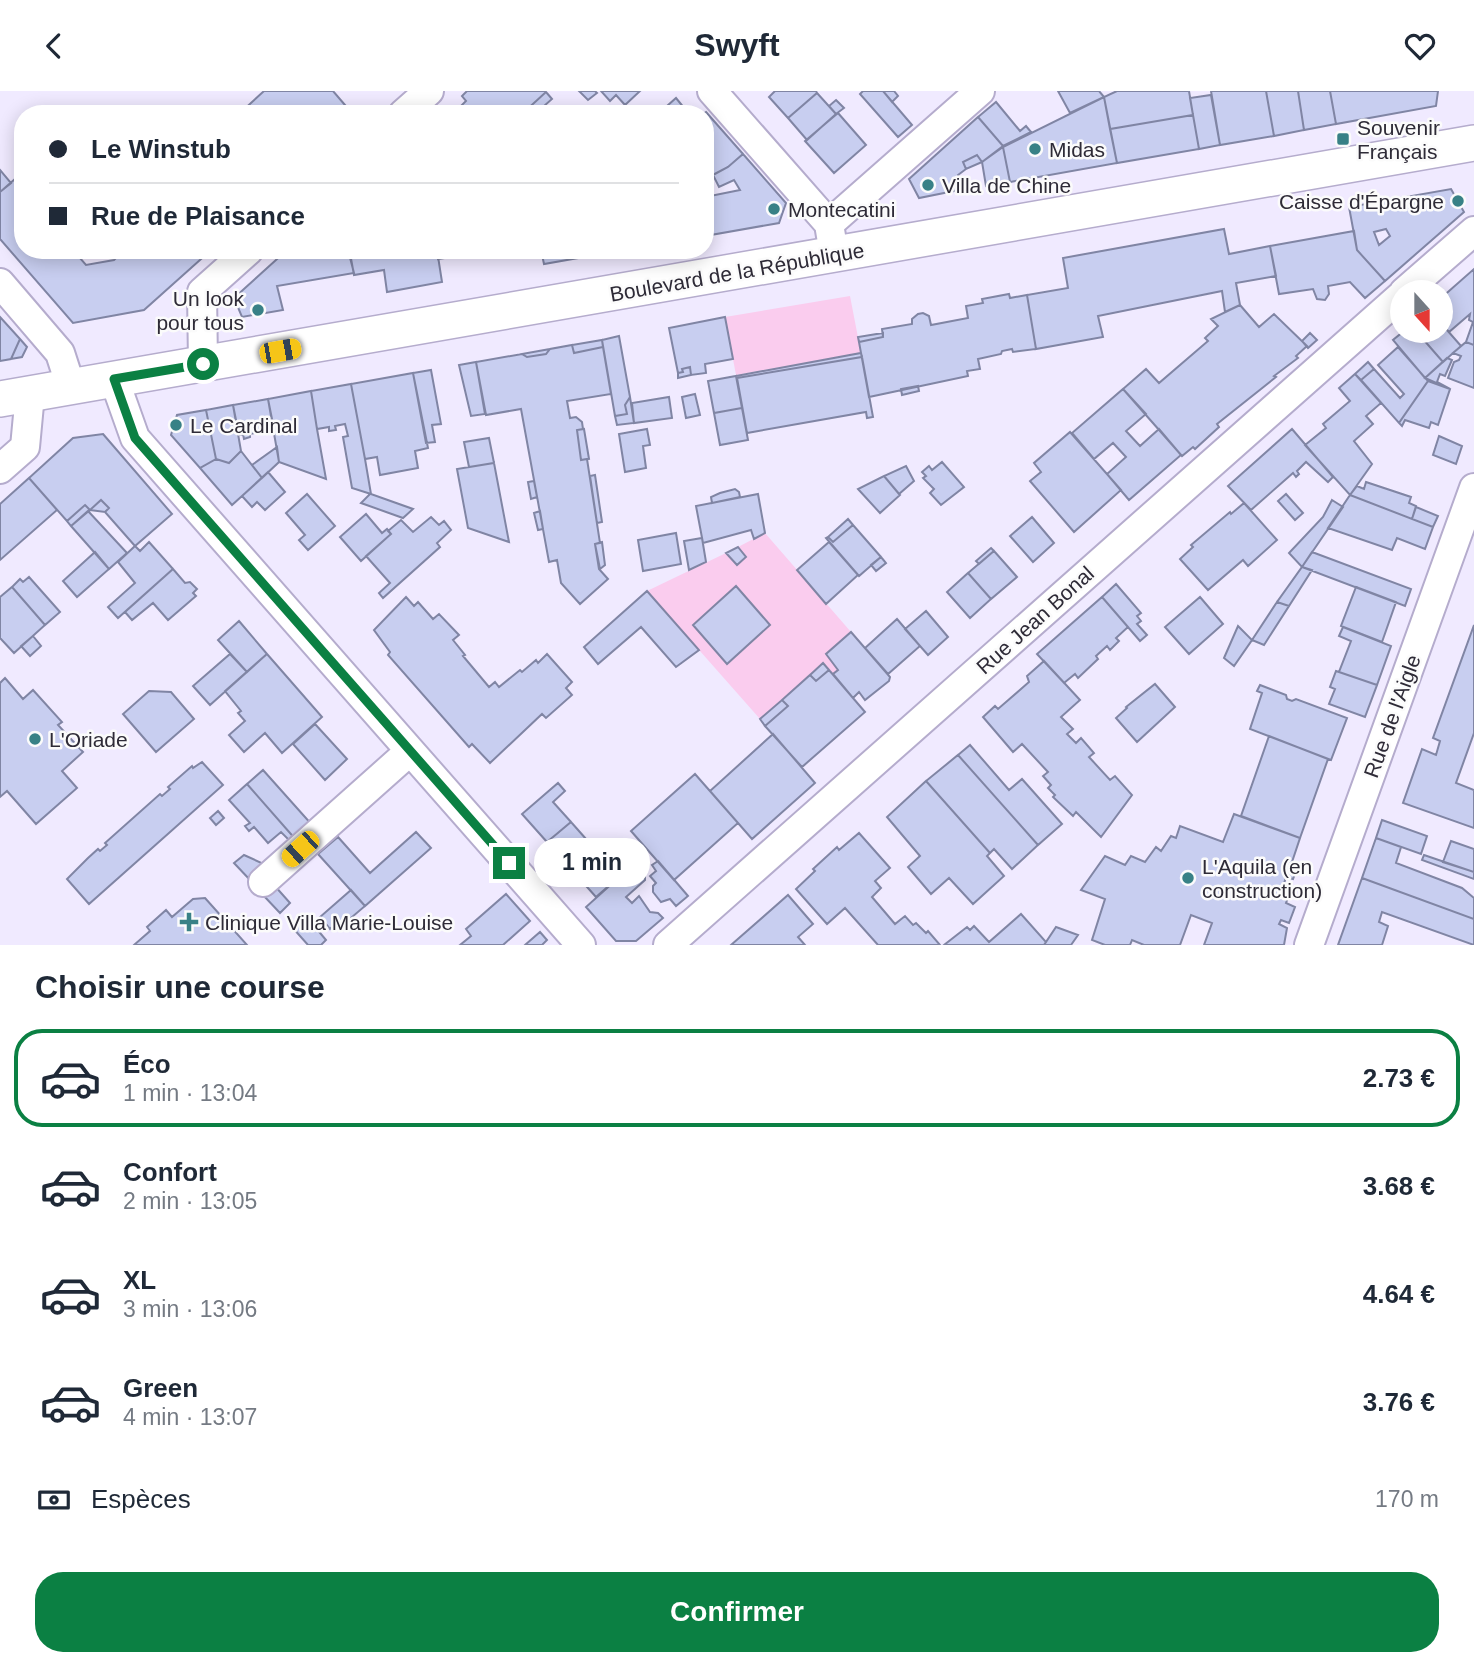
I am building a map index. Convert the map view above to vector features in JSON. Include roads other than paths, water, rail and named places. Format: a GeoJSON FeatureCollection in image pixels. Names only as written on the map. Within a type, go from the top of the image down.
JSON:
{"type":"FeatureCollection","features":[{"type":"Feature","properties":{"kind":"main road","name":"Boulevard de la République"},"geometry":{"type":"LineString","coordinates":[[15,396],[203,364],[832,239],[1474,143]]}},
{"type":"Feature","properties":{"kind":"street"},"geometry":{"type":"LineString","coordinates":[[413,105],[429,91]]}},
{"type":"Feature","properties":{"kind":"street"},"geometry":{"type":"LineString","coordinates":[[712,91],[832,239],[980,91]]}},
{"type":"Feature","properties":{"kind":"street","name":"Rue Jean Bonal"},"geometry":{"type":"LineString","coordinates":[[1418,280],[1474,230]]}},
{"type":"Feature","properties":{"kind":"street"},"geometry":{"type":"LineString","coordinates":[[203,364],[202,292],[239,259]]}},
{"type":"Feature","properties":{"kind":"street"},"geometry":{"type":"LineString","coordinates":[[0,283],[60,353],[71,387]]}},
{"type":"Feature","properties":{"kind":"street","name":"Rue Jean Bonal"},"geometry":{"type":"LineString","coordinates":[[668,945],[1390,305]]}},
{"type":"Feature","properties":{"kind":"street"},"geometry":{"type":"LineString","coordinates":[[114,379],[135,438],[581,945]]}},
{"type":"Feature","properties":{"kind":"street"},"geometry":{"type":"LineString","coordinates":[[0,469],[25,447],[15,396]]}},
{"type":"Feature","properties":{"kind":"street","name":"Rue de l'Aigle"},"geometry":{"type":"LineString","coordinates":[[1309,945],[1474,488]]}},
{"type":"Feature","properties":{"kind":"street"},"geometry":{"type":"LineString","coordinates":[[263,882],[410,751]]}},
{"type":"Feature","properties":{"kind":"place","name":"Souvenir Français"},"geometry":{"type":"Point","coordinates":[1343,139]}},
{"type":"Feature","properties":{"kind":"place","name":"Midas"},"geometry":{"type":"Point","coordinates":[1035,149]}},
{"type":"Feature","properties":{"kind":"place","name":"Villa de Chine"},"geometry":{"type":"Point","coordinates":[928,185]}},
{"type":"Feature","properties":{"kind":"place","name":"Caisse d'Épargne"},"geometry":{"type":"Point","coordinates":[1458,201]}},
{"type":"Feature","properties":{"kind":"place","name":"Montecatini"},"geometry":{"type":"Point","coordinates":[774,209]}},
{"type":"Feature","properties":{"kind":"place","name":"Un look pour tous"},"geometry":{"type":"Point","coordinates":[258,310]}},
{"type":"Feature","properties":{"kind":"place","name":"Le Cardinal"},"geometry":{"type":"Point","coordinates":[176,425]}},
{"type":"Feature","properties":{"kind":"place","name":"L'Oriade"},"geometry":{"type":"Point","coordinates":[35,739]}},
{"type":"Feature","properties":{"kind":"place","name":"L'Aquila (en construction)"},"geometry":{"type":"Point","coordinates":[1188,878]}},
{"type":"Feature","properties":{"kind":"place","name":"Clinique Villa Marie-Louise"},"geometry":{"type":"Point","coordinates":[189,922]}}]}
